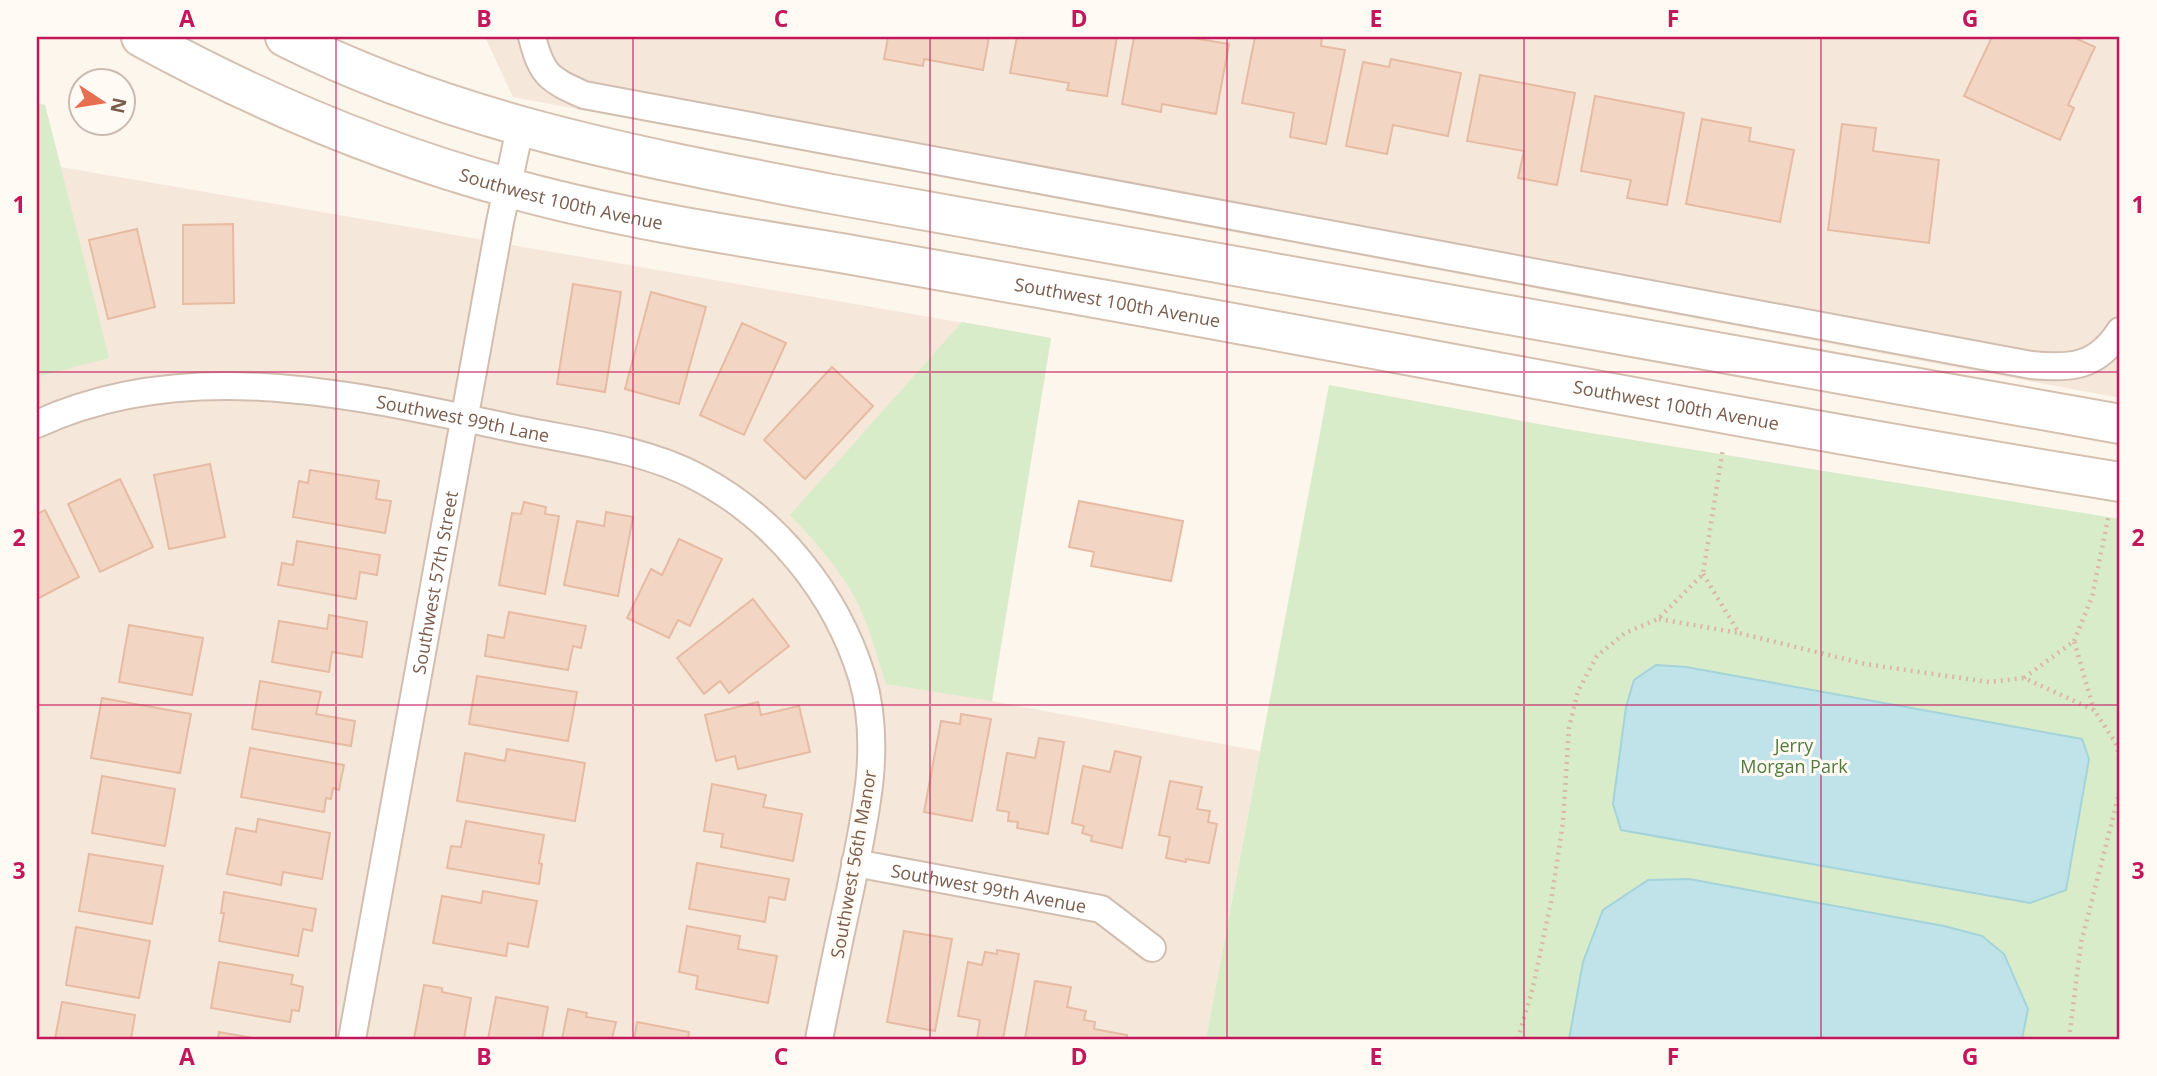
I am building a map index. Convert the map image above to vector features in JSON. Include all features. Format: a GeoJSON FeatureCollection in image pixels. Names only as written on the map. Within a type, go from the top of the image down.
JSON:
{"type":"FeatureCollection","features":[{"type":"Feature","properties":{"kind":"main road","name":"Southwest 100th Avenue"},"geometry":{"type":"LineString","coordinates":[[141,37],[218,78],[331,128],[389,150],[507,187],[651,222],[924,267],[1824,431],[2115,496]]}},
{"type":"Feature","properties":{"kind":"main road"},"geometry":{"type":"LineString","coordinates":[[285,37],[399,88],[520,128],[645,158],[826,193],[2120,424]]}},
{"type":"Feature","properties":{"kind":"street"},"geometry":{"type":"LineString","coordinates":[[535,47],[551,79],[584,95],[598,98],[2031,365],[2067,367],[2085,363],[2102,353],[2120,331]]}},
{"type":"Feature","properties":{"kind":"street","name":"Southwest 57th Street"},"geometry":{"type":"LineString","coordinates":[[352,1039],[520,128]]}},
{"type":"Feature","properties":{"kind":"street","name":"Southwest 99th Lane"},"geometry":{"type":"LineString","coordinates":[[37,424],[65,411],[133,393],[189,387],[276,387],[465,418],[608,447],[697,477],[727,496],[794,554],[834,610]]}},
{"type":"Feature","properties":{"kind":"street","name":"Southwest 56th Manor"},"geometry":{"type":"LineString","coordinates":[[819,1039],[869,792],[872,726],[861,676],[834,610]]}},
{"type":"Feature","properties":{"kind":"street","name":"Southwest 99th Avenue"},"geometry":{"type":"LineString","coordinates":[[855,863],[1101,909],[1152,948]]}},
{"type":"Feature","properties":{"kind":"path"},"geometry":{"type":"LineString","coordinates":[[1518,1039],[1533,987],[1551,902],[1563,822],[1569,728],[1578,691],[1597,656],[1625,633],[1658,619],[1703,574],[1723,447]]}},
{"type":"Feature","properties":{"kind":"path"},"geometry":{"type":"LineString","coordinates":[[1658,619],[1739,633],[1865,664],[1989,682],[2024,678],[2074,641],[2092,597],[2115,496]]}},
{"type":"Feature","properties":{"kind":"path"},"geometry":{"type":"LineString","coordinates":[[1703,574],[1739,633]]}},
{"type":"Feature","properties":{"kind":"path"},"geometry":{"type":"LineString","coordinates":[[2074,641],[2094,710],[2117,745],[2120,766]]}},
{"type":"Feature","properties":{"kind":"path"},"geometry":{"type":"LineString","coordinates":[[2024,678],[2094,710]]}},
{"type":"Feature","properties":{"kind":"path"},"geometry":{"type":"LineString","coordinates":[[2069,1039],[2081,943],[2120,790]]}},
{"type":"Feature","properties":{"kind":"shaded area"},"geometry":{"type":"Polygon","coordinates":[[[485,37],[2120,37],[2120,398],[513,97],[485,37]]]}},
{"type":"Feature","properties":{"kind":"shaded area"},"geometry":{"type":"Polygon","coordinates":[[[37,103],[45,105],[61,167],[1051,338],[992,701],[1260,751],[1206,1039],[37,1039],[37,103]]]}},
{"type":"Feature","properties":{"kind":"green space"},"geometry":{"type":"Polygon","coordinates":[[[37,103],[45,105],[109,358],[37,377],[37,103]]]}},
{"type":"Feature","properties":{"kind":"green space"},"geometry":{"type":"Polygon","coordinates":[[[962,322],[1051,338],[992,701],[886,684],[857,602],[827,556],[790,515],[962,322]]]}},
{"type":"Feature","properties":{"kind":"green space","name":"Jerry Morgan Park"},"geometry":{"type":"Polygon","coordinates":[[[1329,385],[1566,429],[2120,519],[2120,1039],[1206,1039],[1329,385]]]}},
{"type":"Feature","properties":{"kind":"water"},"geometry":{"type":"Polygon","coordinates":[[[1656,665],[1686,667],[2082,739],[2089,759],[2066,890],[2030,903],[1621,830],[1613,804],[1626,707],[1634,680],[1656,665]]]}},
{"type":"Feature","properties":{"kind":"water"},"geometry":{"type":"Polygon","coordinates":[[[1689,879],[1944,926],[1982,936],[2004,954],[2028,1009],[2022,1039],[1569,1039],[1583,962],[1603,910],[1648,880],[1689,879]]]}},
{"type":"Feature","properties":{"kind":"building"},"geometry":{"type":"Polygon","coordinates":[[[888,37],[989,37],[983,70],[924,59],[923,66],[884,59],[888,37]]]}},
{"type":"Feature","properties":{"kind":"building"},"geometry":{"type":"Polygon","coordinates":[[[1017,37],[1117,37],[1107,96],[1067,90],[1069,83],[1010,73],[1017,37]]]}},
{"type":"Feature","properties":{"kind":"building"},"geometry":{"type":"Polygon","coordinates":[[[1134,37],[1187,37],[1229,44],[1216,114],[1162,104],[1161,112],[1122,104],[1134,37]]]}},
{"type":"Feature","properties":{"kind":"building"},"geometry":{"type":"Polygon","coordinates":[[[1255,37],[1322,37],[1321,46],[1345,50],[1326,144],[1290,137],[1294,113],[1242,103],[1255,37]]]}},
{"type":"Feature","properties":{"kind":"building"},"geometry":{"type":"Polygon","coordinates":[[[1992,37],[2073,37],[2095,47],[2068,105],[2074,108],[2060,140],[1964,96],[1992,37]]]}},
{"type":"Feature","properties":{"kind":"building"},"geometry":{"type":"Polygon","coordinates":[[[1391,59],[1461,73],[1448,136],[1393,125],[1387,154],[1346,146],[1363,62],[1389,67],[1391,59]]]}},
{"type":"Feature","properties":{"kind":"building"},"geometry":{"type":"Polygon","coordinates":[[[1480,75],[1575,93],[1557,185],[1518,178],[1524,151],[1467,141],[1480,75]]]}},
{"type":"Feature","properties":{"kind":"building"},"geometry":{"type":"Polygon","coordinates":[[[1595,96],[1684,113],[1667,205],[1627,198],[1631,180],[1581,171],[1595,96]]]}},
{"type":"Feature","properties":{"kind":"building"},"geometry":{"type":"Polygon","coordinates":[[[1702,119],[1751,128],[1749,141],[1794,150],[1780,222],[1686,204],[1702,119]]]}},
{"type":"Feature","properties":{"kind":"building"},"geometry":{"type":"Polygon","coordinates":[[[1842,124],[1876,128],[1873,151],[1939,160],[1929,243],[1828,230],[1842,124]]]}},
{"type":"Feature","properties":{"kind":"building"},"geometry":{"type":"Polygon","coordinates":[[[233,224],[234,303],[183,304],[183,225],[233,224]]]}},
{"type":"Feature","properties":{"kind":"building"},"geometry":{"type":"Polygon","coordinates":[[[137,229],[155,307],[108,319],[89,240],[137,229]]]}},
{"type":"Feature","properties":{"kind":"building"},"geometry":{"type":"Polygon","coordinates":[[[573,284],[621,292],[605,392],[557,384],[573,284]]]}},
{"type":"Feature","properties":{"kind":"building"},"geometry":{"type":"Polygon","coordinates":[[[651,292],[706,307],[679,404],[625,389],[651,292]]]}},
{"type":"Feature","properties":{"kind":"building"},"geometry":{"type":"Polygon","coordinates":[[[742,323],[786,343],[744,435],[700,415],[742,323]]]}},
{"type":"Feature","properties":{"kind":"building"},"geometry":{"type":"Polygon","coordinates":[[[832,367],[873,406],[805,479],[764,440],[832,367]]]}},
{"type":"Feature","properties":{"kind":"building"},"geometry":{"type":"Polygon","coordinates":[[[210,464],[225,537],[169,549],[154,475],[210,464]]]}},
{"type":"Feature","properties":{"kind":"building"},"geometry":{"type":"Polygon","coordinates":[[[310,470],[379,481],[376,499],[391,501],[385,533],[293,517],[299,481],[308,483],[310,470]]]}},
{"type":"Feature","properties":{"kind":"building"},"geometry":{"type":"Polygon","coordinates":[[[120,479],[153,547],[100,572],[68,504],[120,479]]]}},
{"type":"Feature","properties":{"kind":"building"},"geometry":{"type":"Polygon","coordinates":[[[1079,501],[1183,521],[1171,581],[1091,566],[1094,552],[1069,547],[1079,501]]]}},
{"type":"Feature","properties":{"kind":"building"},"geometry":{"type":"Polygon","coordinates":[[[524,502],[546,507],[545,514],[559,516],[545,594],[499,585],[512,513],[521,514],[524,502]]]}},
{"type":"Feature","properties":{"kind":"building"},"geometry":{"type":"Polygon","coordinates":[[[45,510],[79,577],[37,599],[37,514],[45,510]]]}},
{"type":"Feature","properties":{"kind":"building"},"geometry":{"type":"Polygon","coordinates":[[[606,512],[633,517],[618,596],[564,585],[577,521],[604,526],[606,512]]]}},
{"type":"Feature","properties":{"kind":"building"},"geometry":{"type":"Polygon","coordinates":[[[679,539],[722,559],[690,626],[678,620],[669,638],[627,618],[651,569],[662,575],[679,539]]]}},
{"type":"Feature","properties":{"kind":"building"},"geometry":{"type":"Polygon","coordinates":[[[297,541],[380,555],[377,575],[360,572],[356,599],[278,585],[282,563],[293,565],[297,541]]]}},
{"type":"Feature","properties":{"kind":"building"},"geometry":{"type":"Polygon","coordinates":[[[753,599],[789,646],[729,693],[720,681],[704,694],[677,658],[753,599]]]}},
{"type":"Feature","properties":{"kind":"building"},"geometry":{"type":"Polygon","coordinates":[[[509,612],[586,626],[581,648],[573,646],[568,670],[485,656],[488,635],[504,638],[509,612]]]}},
{"type":"Feature","properties":{"kind":"building"},"geometry":{"type":"Polygon","coordinates":[[[329,615],[367,622],[362,657],[332,652],[329,672],[272,662],[279,621],[327,629],[329,615]]]}},
{"type":"Feature","properties":{"kind":"building"},"geometry":{"type":"Polygon","coordinates":[[[129,625],[203,638],[192,695],[119,682],[129,625]]]}},
{"type":"Feature","properties":{"kind":"building"},"geometry":{"type":"Polygon","coordinates":[[[477,676],[577,692],[568,741],[469,724],[477,676]]]}},
{"type":"Feature","properties":{"kind":"building"},"geometry":{"type":"Polygon","coordinates":[[[260,681],[321,692],[316,714],[355,721],[351,746],[252,729],[260,681]]]}},
{"type":"Feature","properties":{"kind":"building"},"geometry":{"type":"Polygon","coordinates":[[[102,698],[191,714],[180,773],[91,758],[102,698]]]}},
{"type":"Feature","properties":{"kind":"building"},"geometry":{"type":"Polygon","coordinates":[[[758,702],[761,715],[799,706],[810,752],[738,769],[735,756],[716,761],[705,715],[758,702]]]}},
{"type":"Feature","properties":{"kind":"building"},"geometry":{"type":"Polygon","coordinates":[[[961,714],[991,719],[972,821],[924,812],[941,721],[960,724],[961,714]]]}},
{"type":"Feature","properties":{"kind":"building"},"geometry":{"type":"Polygon","coordinates":[[[1039,738],[1064,742],[1048,834],[1017,828],[1018,822],[1008,821],[1009,812],[997,810],[1007,753],[1035,758],[1039,738]]]}},
{"type":"Feature","properties":{"kind":"building"},"geometry":{"type":"Polygon","coordinates":[[[250,748],[344,765],[339,790],[333,788],[331,799],[326,798],[324,812],[241,797],[250,748]]]}},
{"type":"Feature","properties":{"kind":"building"},"geometry":{"type":"Polygon","coordinates":[[[507,749],[585,763],[575,821],[457,801],[465,753],[505,761],[507,749]]]}},
{"type":"Feature","properties":{"kind":"building"},"geometry":{"type":"Polygon","coordinates":[[[1115,751],[1141,757],[1122,848],[1091,841],[1092,836],[1082,833],[1084,826],[1072,823],[1083,766],[1110,772],[1115,751]]]}},
{"type":"Feature","properties":{"kind":"building"},"geometry":{"type":"Polygon","coordinates":[[[102,776],[175,789],[165,846],[92,833],[102,776]]]}},
{"type":"Feature","properties":{"kind":"building"},"geometry":{"type":"Polygon","coordinates":[[[1170,781],[1202,787],[1197,809],[1210,811],[1208,822],[1217,824],[1209,863],[1166,858],[1170,837],[1159,835],[1170,781]]]}},
{"type":"Feature","properties":{"kind":"building"},"geometry":{"type":"Polygon","coordinates":[[[712,784],[766,795],[763,807],[802,814],[793,861],[721,847],[723,834],[704,831],[712,784]]]}},
{"type":"Feature","properties":{"kind":"building"},"geometry":{"type":"Polygon","coordinates":[[[258,819],[330,833],[322,879],[283,872],[281,885],[227,874],[236,828],[256,832],[258,819]]]}},
{"type":"Feature","properties":{"kind":"building"},"geometry":{"type":"Polygon","coordinates":[[[466,821],[544,835],[539,863],[542,864],[539,884],[447,868],[451,846],[461,847],[466,821]]]}},
{"type":"Feature","properties":{"kind":"building"},"geometry":{"type":"Polygon","coordinates":[[[89,854],[163,866],[152,924],[79,911],[89,854]]]}},
{"type":"Feature","properties":{"kind":"building"},"geometry":{"type":"Polygon","coordinates":[[[697,863],[789,879],[785,900],[769,897],[765,922],[689,909],[697,863]]]}},
{"type":"Feature","properties":{"kind":"building"},"geometry":{"type":"Polygon","coordinates":[[[483,891],[537,901],[528,947],[508,943],[506,956],[433,943],[442,896],[481,903],[483,891]]]}},
{"type":"Feature","properties":{"kind":"building"},"geometry":{"type":"Polygon","coordinates":[[[224,892],[316,909],[312,931],[303,929],[298,956],[219,941],[224,913],[221,913],[224,892]]]}},
{"type":"Feature","properties":{"kind":"building"},"geometry":{"type":"Polygon","coordinates":[[[687,926],[740,936],[738,949],[777,956],[768,1003],[696,989],[698,976],[679,972],[687,926]]]}},
{"type":"Feature","properties":{"kind":"building"},"geometry":{"type":"Polygon","coordinates":[[[76,927],[150,941],[139,998],[66,985],[76,927]]]}},
{"type":"Feature","properties":{"kind":"building"},"geometry":{"type":"Polygon","coordinates":[[[904,931],[952,939],[935,1031],[887,1022],[904,931]]]}},
{"type":"Feature","properties":{"kind":"building"},"geometry":{"type":"Polygon","coordinates":[[[997,950],[1019,954],[1003,1039],[977,1039],[980,1020],[958,1016],[968,962],[982,965],[985,952],[997,954],[997,950]]]}},
{"type":"Feature","properties":{"kind":"building"},"geometry":{"type":"Polygon","coordinates":[[[219,962],[293,975],[291,984],[303,987],[299,1011],[292,1010],[290,1022],[211,1008],[219,962]]]}},
{"type":"Feature","properties":{"kind":"building"},"geometry":{"type":"Polygon","coordinates":[[[1035,981],[1071,987],[1067,1007],[1086,1011],[1084,1020],[1095,1022],[1094,1029],[1127,1035],[1127,1039],[1025,1039],[1035,981]]]}},
{"type":"Feature","properties":{"kind":"building"},"geometry":{"type":"Polygon","coordinates":[[[424,985],[471,998],[464,1039],[414,1039],[424,985]]]}},
{"type":"Feature","properties":{"kind":"building"},"geometry":{"type":"Polygon","coordinates":[[[496,997],[548,1007],[542,1039],[488,1039],[496,997]]]}},
{"type":"Feature","properties":{"kind":"building"},"geometry":{"type":"Polygon","coordinates":[[[62,1002],[135,1015],[131,1039],[55,1039],[62,1002]]]}},
{"type":"Feature","properties":{"kind":"building"},"geometry":{"type":"Polygon","coordinates":[[[568,1009],[587,1013],[586,1017],[616,1022],[612,1039],[562,1039],[568,1009]]]}},
{"type":"Feature","properties":{"kind":"building"},"geometry":{"type":"Polygon","coordinates":[[[637,1022],[689,1032],[688,1039],[634,1039],[637,1022]]]}},
{"type":"Feature","properties":{"kind":"building"},"geometry":{"type":"Polygon","coordinates":[[[219,1032],[259,1039],[218,1039],[219,1032]]]}}]}
